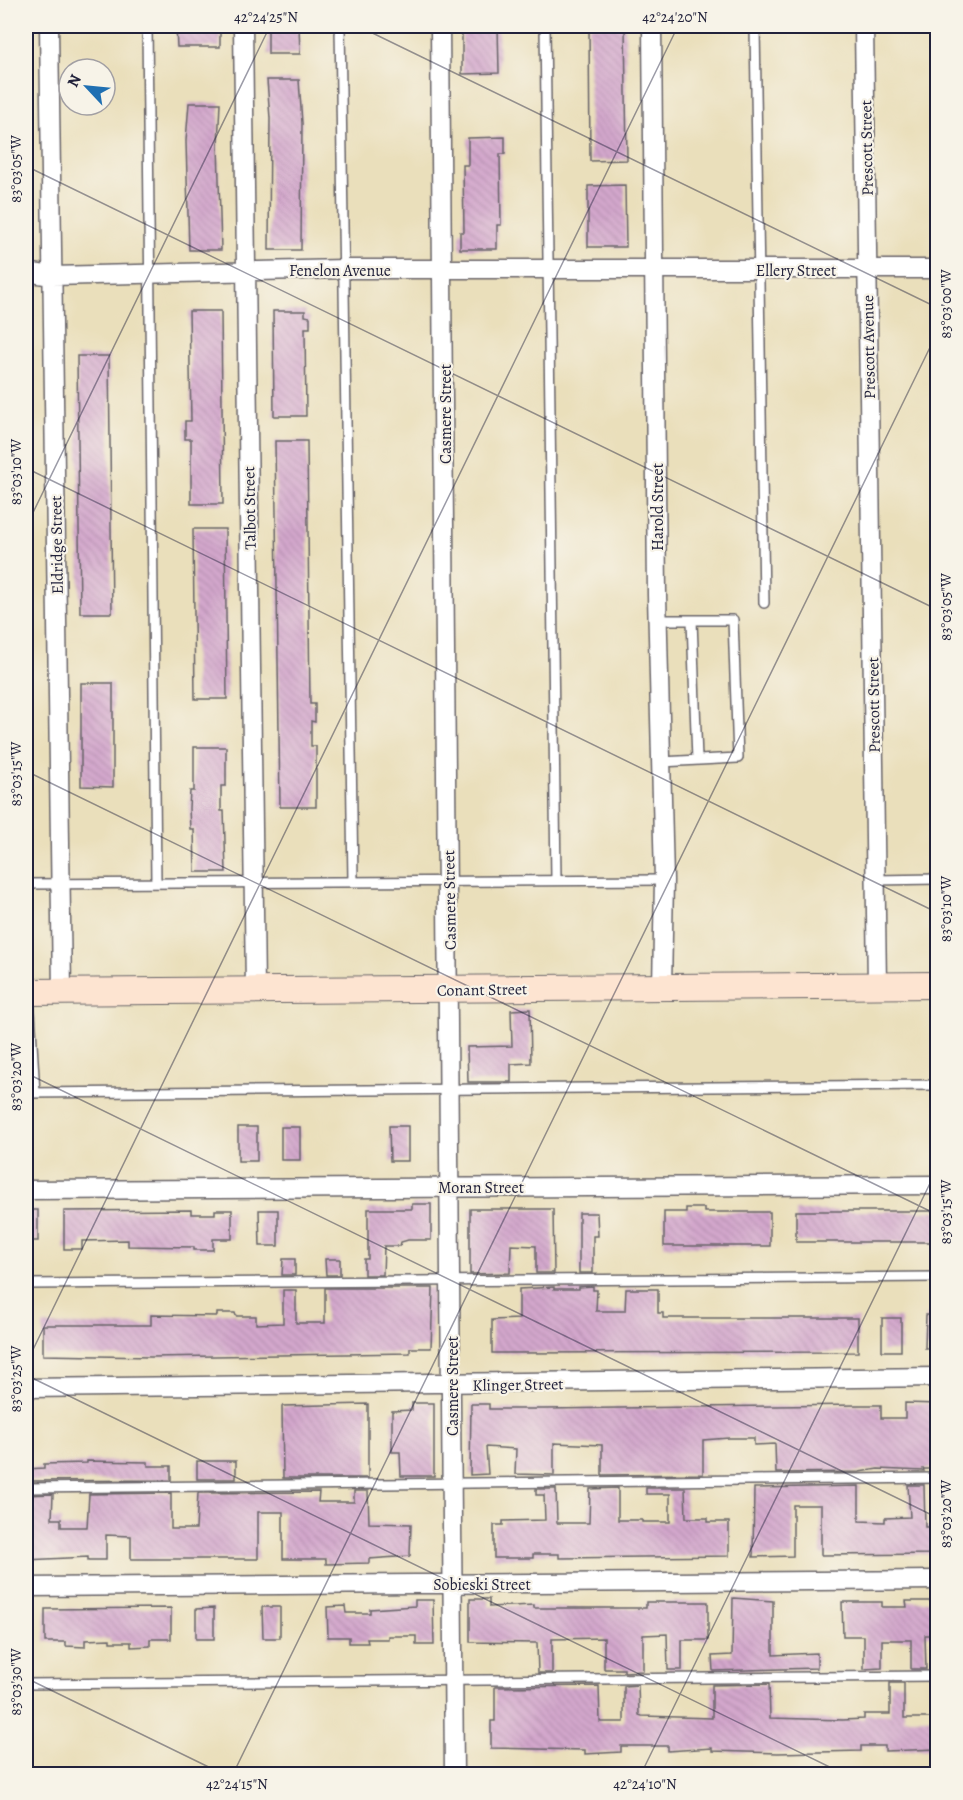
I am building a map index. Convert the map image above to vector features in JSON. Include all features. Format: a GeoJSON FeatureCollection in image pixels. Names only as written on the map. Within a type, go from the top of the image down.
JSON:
{"type":"FeatureCollection","features":[{"type":"Feature","properties":{"kind":"main road","name":"Conant Street"},"geometry":{"type":"LineString","coordinates":[[27,992],[938,986]]}},
{"type":"Feature","properties":{"kind":"street","name":"Eldridge Street"},"geometry":{"type":"LineString","coordinates":[[49,26],[62,992]]}},
{"type":"Feature","properties":{"kind":"street","name":"Talbot Street"},"geometry":{"type":"LineString","coordinates":[[243,26],[255,990]]}},
{"type":"Feature","properties":{"kind":"street","name":"Casmere Street"},"geometry":{"type":"LineString","coordinates":[[440,26],[451,1089],[454,1774]]}},
{"type":"Feature","properties":{"kind":"street","name":"Harold Street"},"geometry":{"type":"LineString","coordinates":[[652,26],[658,620],[664,880],[662,987]]}},
{"type":"Feature","properties":{"kind":"street","name":"Prescott Street"},"geometry":{"type":"LineString","coordinates":[[864,26],[867,270]]}},
{"type":"Feature","properties":{"kind":"street","name":"Fenelon Avenue"},"geometry":{"type":"LineString","coordinates":[[26,272],[52,276],[344,269],[654,268]]}},
{"type":"Feature","properties":{"kind":"street","name":"Ellery Street"},"geometry":{"type":"LineString","coordinates":[[654,268],[757,271],[938,269]]}},
{"type":"Feature","properties":{"kind":"street","name":"Prescott Avenue"},"geometry":{"type":"LineString","coordinates":[[867,270],[869,424]]}},
{"type":"Feature","properties":{"kind":"street","name":"Prescott Street"},"geometry":{"type":"LineString","coordinates":[[869,424],[877,986]]}},
{"type":"Feature","properties":{"kind":"street","name":"Moran Street"},"geometry":{"type":"LineString","coordinates":[[26,1190],[938,1185]]}},
{"type":"Feature","properties":{"kind":"street","name":"Klinger Street"},"geometry":{"type":"LineString","coordinates":[[26,1388],[452,1385],[938,1377]]}},
{"type":"Feature","properties":{"kind":"street","name":"Sobieski Street"},"geometry":{"type":"LineString","coordinates":[[26,1587],[938,1580]]}},
{"type":"Feature","properties":{"kind":"lane"},"geometry":{"type":"LineString","coordinates":[[147,26],[156,883]]}},
{"type":"Feature","properties":{"kind":"lane"},"geometry":{"type":"LineString","coordinates":[[340,26],[352,881]]}},
{"type":"Feature","properties":{"kind":"lane"},"geometry":{"type":"LineString","coordinates":[[545,26],[556,880]]}},
{"type":"Feature","properties":{"kind":"lane"},"geometry":{"type":"LineString","coordinates":[[755,26],[757,271],[764,603]]}},
{"type":"Feature","properties":{"kind":"lane"},"geometry":{"type":"LineString","coordinates":[[658,620],[733,620],[738,758],[661,762]]}},
{"type":"Feature","properties":{"kind":"lane"},"geometry":{"type":"LineString","coordinates":[[692,620],[696,760]]}},
{"type":"Feature","properties":{"kind":"lane"},"geometry":{"type":"LineString","coordinates":[[875,880],[938,879]]}},
{"type":"Feature","properties":{"kind":"lane"},"geometry":{"type":"LineString","coordinates":[[26,884],[664,880]]}},
{"type":"Feature","properties":{"kind":"lane"},"geometry":{"type":"LineString","coordinates":[[27,992],[30,1093],[938,1085]]}},
{"type":"Feature","properties":{"kind":"lane"},"geometry":{"type":"LineString","coordinates":[[26,1284],[938,1277]]}},
{"type":"Feature","properties":{"kind":"lane"},"geometry":{"type":"LineString","coordinates":[[26,1488],[938,1478]]}},
{"type":"Feature","properties":{"kind":"lane"},"geometry":{"type":"LineString","coordinates":[[26,1684],[938,1676]]}},
{"type":"Feature","properties":{"kind":"building"},"geometry":{"type":"Polygon","coordinates":[[[268,26],[299,26],[300,54],[268,54],[268,26]]]}},
{"type":"Feature","properties":{"kind":"building"},"geometry":{"type":"Polygon","coordinates":[[[462,26],[498,26],[499,73],[462,74],[462,26]]]}},
{"type":"Feature","properties":{"kind":"building"},"geometry":{"type":"Polygon","coordinates":[[[589,26],[625,26],[627,160],[590,161],[589,26]]]}},
{"type":"Feature","properties":{"kind":"building"},"geometry":{"type":"Polygon","coordinates":[[[176,27],[220,27],[220,47],[177,47],[176,27]]]}},
{"type":"Feature","properties":{"kind":"building"},"geometry":{"type":"Polygon","coordinates":[[[267,80],[299,80],[302,123],[301,250],[269,250],[270,118],[267,80]]]}},
{"type":"Feature","properties":{"kind":"building"},"geometry":{"type":"Polygon","coordinates":[[[189,103],[220,103],[218,145],[221,250],[189,250],[186,141],[189,103]]]}},
{"type":"Feature","properties":{"kind":"building"},"geometry":{"type":"Polygon","coordinates":[[[505,137],[505,154],[500,154],[501,225],[497,225],[497,249],[460,249],[460,232],[464,232],[463,165],[468,165],[468,138],[505,137]]]}},
{"type":"Feature","properties":{"kind":"building"},"geometry":{"type":"Polygon","coordinates":[[[625,185],[626,247],[588,247],[588,186],[625,185]]]}},
{"type":"Feature","properties":{"kind":"building"},"geometry":{"type":"Polygon","coordinates":[[[189,311],[221,311],[223,504],[191,504],[191,439],[185,439],[185,421],[191,421],[189,311]]]}},
{"type":"Feature","properties":{"kind":"building"},"geometry":{"type":"Polygon","coordinates":[[[273,311],[305,311],[305,316],[310,317],[310,328],[305,328],[306,416],[274,416],[273,311]]]}},
{"type":"Feature","properties":{"kind":"building"},"geometry":{"type":"Polygon","coordinates":[[[77,356],[109,356],[112,613],[80,613],[77,356]]]}},
{"type":"Feature","properties":{"kind":"building"},"geometry":{"type":"Polygon","coordinates":[[[275,441],[307,441],[310,704],[315,704],[315,722],[311,721],[311,746],[316,746],[316,807],[280,807],[275,441]]]}},
{"type":"Feature","properties":{"kind":"building"},"geometry":{"type":"Polygon","coordinates":[[[193,529],[225,529],[227,699],[195,699],[193,529]]]}},
{"type":"Feature","properties":{"kind":"building"},"geometry":{"type":"Polygon","coordinates":[[[81,683],[113,683],[113,787],[81,786],[81,683]]]}},
{"type":"Feature","properties":{"kind":"building"},"geometry":{"type":"Polygon","coordinates":[[[194,747],[226,747],[226,786],[221,786],[221,811],[224,811],[226,872],[195,872],[194,829],[190,829],[189,808],[190,791],[194,791],[194,747]]]}},
{"type":"Feature","properties":{"kind":"building"},"geometry":{"type":"Polygon","coordinates":[[[530,1009],[531,1063],[511,1064],[511,1082],[468,1082],[467,1047],[512,1046],[511,1010],[530,1009]]]}},
{"type":"Feature","properties":{"kind":"building"},"geometry":{"type":"Polygon","coordinates":[[[389,1126],[408,1126],[408,1161],[390,1161],[389,1126]]]}},
{"type":"Feature","properties":{"kind":"building"},"geometry":{"type":"Polygon","coordinates":[[[238,1127],[257,1127],[257,1161],[238,1161],[238,1127]]]}},
{"type":"Feature","properties":{"kind":"building"},"geometry":{"type":"Polygon","coordinates":[[[281,1127],[300,1127],[300,1160],[281,1160],[281,1127]]]}},
{"type":"Feature","properties":{"kind":"building"},"geometry":{"type":"Polygon","coordinates":[[[412,1204],[431,1204],[431,1240],[408,1240],[401,1242],[400,1246],[384,1246],[383,1275],[364,1275],[364,1259],[368,1259],[368,1209],[412,1209],[412,1204]]]}},
{"type":"Feature","properties":{"kind":"building"},"geometry":{"type":"Polygon","coordinates":[[[686,1208],[704,1208],[704,1212],[770,1212],[770,1246],[664,1246],[664,1212],[686,1212],[686,1208]]]}},
{"type":"Feature","properties":{"kind":"building"},"geometry":{"type":"Polygon","coordinates":[[[470,1209],[553,1209],[554,1273],[536,1273],[536,1246],[511,1245],[510,1273],[470,1274],[470,1209]]]}},
{"type":"Feature","properties":{"kind":"building"},"geometry":{"type":"Polygon","coordinates":[[[26,1210],[38,1210],[38,1241],[26,1241],[26,1210]]]}},
{"type":"Feature","properties":{"kind":"building"},"geometry":{"type":"Polygon","coordinates":[[[191,1210],[191,1214],[215,1214],[215,1210],[232,1210],[232,1239],[213,1239],[213,1250],[194,1250],[194,1247],[128,1246],[128,1240],[82,1241],[82,1249],[64,1249],[64,1211],[191,1210]]]}},
{"type":"Feature","properties":{"kind":"building"},"geometry":{"type":"Polygon","coordinates":[[[259,1210],[278,1210],[278,1246],[260,1246],[259,1210]]]}},
{"type":"Feature","properties":{"kind":"building"},"geometry":{"type":"Polygon","coordinates":[[[796,1211],[938,1211],[938,1242],[796,1242],[796,1211]]]}},
{"type":"Feature","properties":{"kind":"building"},"geometry":{"type":"Polygon","coordinates":[[[579,1213],[597,1213],[598,1236],[593,1236],[593,1273],[579,1273],[579,1213]]]}},
{"type":"Feature","properties":{"kind":"building"},"geometry":{"type":"Polygon","coordinates":[[[283,1259],[295,1259],[295,1275],[282,1275],[283,1259]]]}},
{"type":"Feature","properties":{"kind":"building"},"geometry":{"type":"Polygon","coordinates":[[[325,1259],[340,1259],[340,1275],[326,1275],[325,1259]]]}},
{"type":"Feature","properties":{"kind":"building"},"geometry":{"type":"Polygon","coordinates":[[[593,1286],[593,1290],[597,1290],[596,1311],[625,1311],[626,1289],[658,1289],[658,1313],[663,1313],[663,1318],[858,1318],[858,1352],[492,1353],[492,1320],[519,1319],[519,1289],[554,1287],[554,1289],[579,1289],[579,1287],[593,1286]]]}},
{"type":"Feature","properties":{"kind":"building"},"geometry":{"type":"Polygon","coordinates":[[[325,1288],[433,1288],[431,1348],[410,1348],[410,1353],[151,1357],[43,1355],[43,1325],[151,1325],[151,1315],[217,1316],[217,1313],[256,1316],[256,1324],[283,1323],[283,1290],[296,1290],[296,1323],[325,1323],[325,1288]]]}},
{"type":"Feature","properties":{"kind":"building"},"geometry":{"type":"Polygon","coordinates":[[[926,1315],[938,1315],[938,1348],[925,1348],[926,1315]]]}},
{"type":"Feature","properties":{"kind":"building"},"geometry":{"type":"Polygon","coordinates":[[[882,1318],[901,1318],[901,1351],[882,1351],[882,1318]]]}},
{"type":"Feature","properties":{"kind":"building"},"geometry":{"type":"Polygon","coordinates":[[[412,1403],[434,1403],[434,1476],[401,1476],[400,1452],[392,1452],[392,1411],[412,1410],[412,1403]]]}},
{"type":"Feature","properties":{"kind":"building"},"geometry":{"type":"Polygon","coordinates":[[[905,1403],[938,1404],[938,1469],[776,1473],[775,1444],[754,1445],[754,1438],[729,1438],[703,1440],[703,1474],[602,1475],[602,1445],[554,1443],[554,1475],[515,1474],[516,1449],[486,1447],[488,1474],[470,1475],[471,1404],[489,1404],[489,1409],[881,1405],[881,1418],[905,1418],[905,1403]]]}},
{"type":"Feature","properties":{"kind":"building"},"geometry":{"type":"Polygon","coordinates":[[[368,1404],[368,1478],[283,1478],[282,1406],[368,1404]]]}},
{"type":"Feature","properties":{"kind":"building"},"geometry":{"type":"Polygon","coordinates":[[[87,1461],[148,1462],[148,1466],[171,1466],[171,1480],[26,1481],[26,1469],[44,1468],[44,1464],[87,1463],[87,1461]]]}},
{"type":"Feature","properties":{"kind":"building"},"geometry":{"type":"Polygon","coordinates":[[[197,1461],[236,1461],[236,1479],[197,1479],[197,1461]]]}},
{"type":"Feature","properties":{"kind":"building"},"geometry":{"type":"Polygon","coordinates":[[[908,1485],[924,1485],[925,1527],[938,1527],[938,1554],[821,1555],[821,1505],[793,1505],[793,1556],[753,1557],[754,1488],[859,1486],[859,1521],[885,1522],[885,1518],[910,1517],[908,1485]]]}},
{"type":"Feature","properties":{"kind":"building"},"geometry":{"type":"Polygon","coordinates":[[[618,1488],[618,1520],[670,1522],[670,1494],[646,1494],[646,1488],[685,1488],[686,1518],[708,1518],[708,1522],[729,1522],[729,1556],[559,1558],[559,1554],[533,1554],[533,1558],[494,1558],[494,1525],[503,1525],[503,1521],[545,1520],[544,1495],[536,1495],[536,1489],[556,1489],[557,1523],[589,1523],[590,1489],[618,1488]]]}},
{"type":"Feature","properties":{"kind":"building"},"geometry":{"type":"Polygon","coordinates":[[[354,1491],[368,1491],[369,1523],[411,1524],[410,1556],[369,1559],[369,1563],[326,1564],[326,1559],[283,1559],[283,1512],[258,1512],[258,1559],[131,1559],[131,1536],[106,1535],[106,1560],[88,1560],[88,1557],[26,1560],[26,1495],[53,1494],[52,1519],[61,1519],[61,1527],[87,1527],[89,1494],[171,1493],[171,1529],[196,1529],[198,1493],[319,1492],[318,1502],[354,1502],[354,1491]]]}},
{"type":"Feature","properties":{"kind":"building"},"geometry":{"type":"Polygon","coordinates":[[[733,1598],[773,1601],[773,1655],[817,1653],[817,1668],[713,1671],[712,1656],[732,1655],[733,1598]]]}},
{"type":"Feature","properties":{"kind":"building"},"geometry":{"type":"Polygon","coordinates":[[[470,1599],[489,1599],[489,1607],[534,1605],[534,1608],[646,1608],[646,1602],[708,1602],[708,1640],[682,1640],[682,1670],[668,1670],[667,1634],[643,1635],[643,1671],[624,1672],[624,1669],[604,1669],[604,1638],[552,1639],[552,1673],[538,1673],[537,1643],[470,1642],[470,1599]]]}},
{"type":"Feature","properties":{"kind":"building"},"geometry":{"type":"Polygon","coordinates":[[[415,1600],[433,1600],[434,1645],[416,1645],[416,1636],[367,1639],[368,1643],[349,1643],[349,1637],[328,1637],[327,1607],[345,1606],[346,1613],[370,1613],[370,1609],[415,1606],[415,1600]]]}},
{"type":"Feature","properties":{"kind":"building"},"geometry":{"type":"Polygon","coordinates":[[[906,1601],[938,1601],[938,1635],[925,1635],[926,1669],[911,1669],[911,1640],[882,1640],[882,1668],[864,1669],[864,1636],[843,1636],[842,1602],[882,1602],[882,1607],[907,1607],[906,1601]]]}},
{"type":"Feature","properties":{"kind":"building"},"geometry":{"type":"Polygon","coordinates":[[[262,1607],[280,1607],[280,1638],[263,1638],[262,1607]]]}},
{"type":"Feature","properties":{"kind":"building"},"geometry":{"type":"Polygon","coordinates":[[[171,1608],[171,1639],[150,1639],[150,1646],[131,1647],[131,1642],[110,1642],[110,1639],[85,1640],[85,1647],[66,1646],[66,1642],[45,1642],[45,1609],[171,1608]]]}},
{"type":"Feature","properties":{"kind":"building"},"geometry":{"type":"Polygon","coordinates":[[[214,1608],[214,1639],[196,1639],[196,1609],[214,1608]]]}},
{"type":"Feature","properties":{"kind":"building"},"geometry":{"type":"Polygon","coordinates":[[[890,1683],[904,1683],[904,1718],[938,1718],[938,1749],[885,1751],[885,1746],[861,1746],[861,1751],[778,1753],[712,1751],[712,1748],[668,1751],[668,1746],[621,1746],[621,1752],[585,1754],[585,1750],[491,1748],[491,1721],[495,1721],[495,1687],[599,1686],[600,1722],[624,1722],[624,1686],[638,1685],[639,1715],[712,1718],[712,1685],[769,1684],[770,1718],[843,1720],[864,1719],[864,1714],[890,1714],[890,1683]]]}}]}
